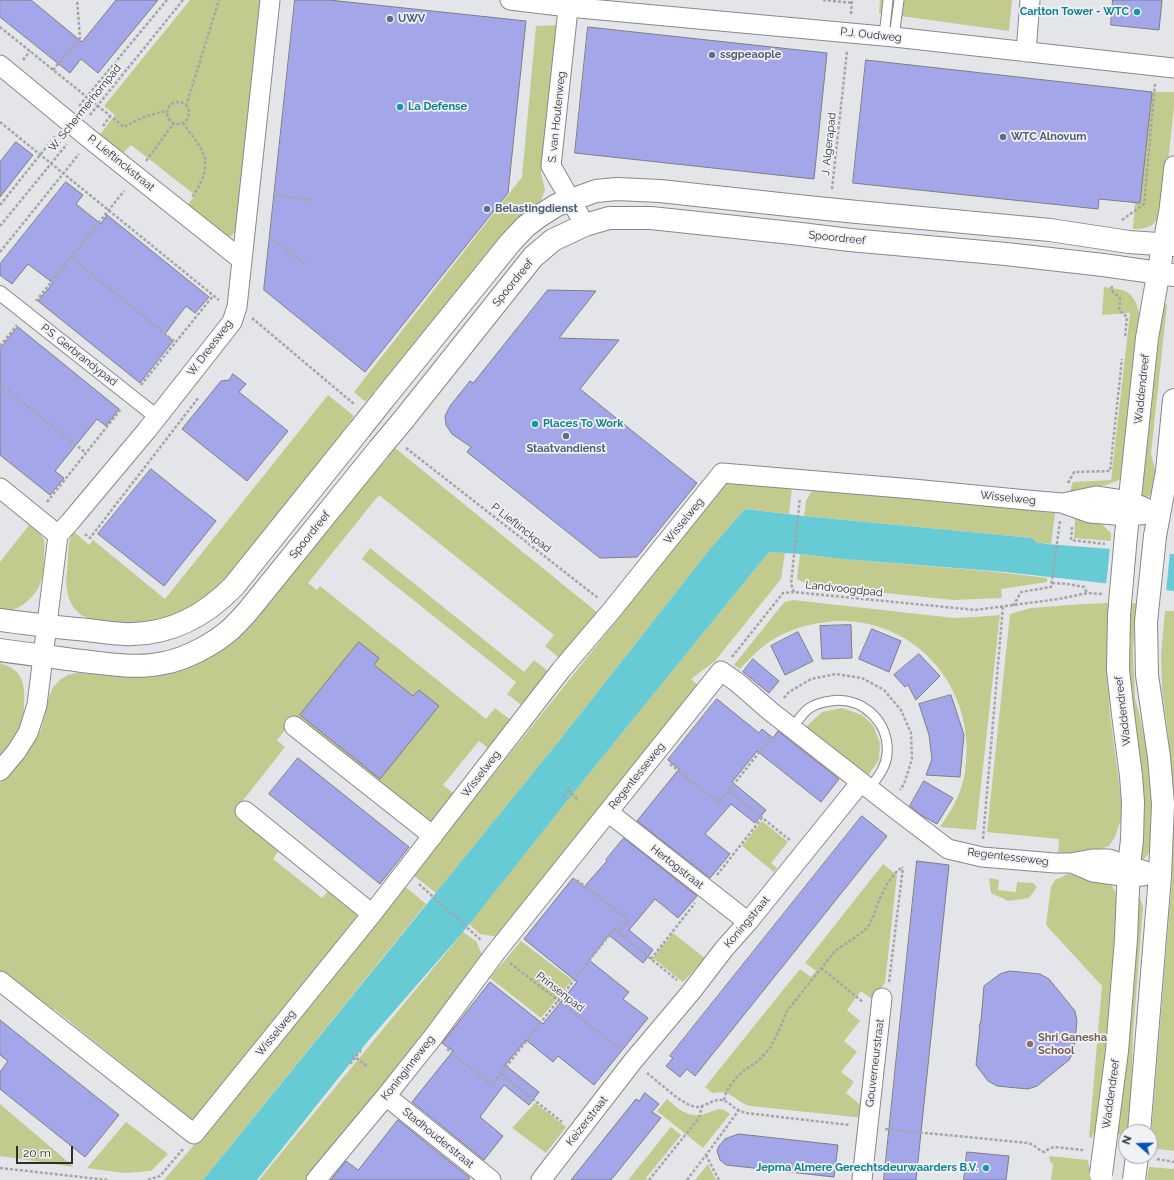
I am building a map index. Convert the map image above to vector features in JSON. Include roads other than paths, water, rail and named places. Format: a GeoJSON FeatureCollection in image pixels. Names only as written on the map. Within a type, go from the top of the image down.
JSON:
{"type":"FeatureCollection","features":[{"type":"Feature","properties":{"kind":"main road"},"geometry":{"type":"LineString","coordinates":[[0,620],[47,627],[132,634],[164,630],[198,616],[223,598],[234,586],[383,400],[526,226],[557,205],[596,191],[617,189],[660,191],[857,212],[1050,230],[1118,240],[1169,244]]}},
{"type":"Feature","properties":{"kind":"main road","name":"Spoordreef"},"geometry":{"type":"LineString","coordinates":[[0,650],[108,664],[136,666],[164,663],[178,659],[217,640],[248,611],[533,257],[554,240],[585,225],[609,218],[651,218],[850,240],[1006,254],[1115,266],[1167,274]]}},
{"type":"Feature","properties":{"kind":"main road","name":"Waddendreef"},"geometry":{"type":"LineString","coordinates":[[1100,1177],[1117,1051],[1132,840],[1133,802],[1118,670],[1123,524],[1147,338],[1167,274],[1169,244]]}},
{"type":"Feature","properties":{"kind":"main road"},"geometry":{"type":"LineString","coordinates":[[1140,1124],[1160,876],[1164,804],[1147,675],[1146,622],[1155,536],[1164,508],[1174,400]]}},
{"type":"Feature","properties":{"kind":"main road"},"geometry":{"type":"LineString","coordinates":[[1134,1180],[1136,1164]]}},
{"type":"Feature","properties":{"kind":"street","name":"W. Dreesweg"},"geometry":{"type":"LineString","coordinates":[[58,535],[75,517],[157,417],[232,322],[236,310],[242,260],[270,0]]}},
{"type":"Feature","properties":{"kind":"street"},"geometry":{"type":"LineString","coordinates":[[510,0],[569,4]]}},
{"type":"Feature","properties":{"kind":"street"},"geometry":{"type":"LineString","coordinates":[[1019,0],[1020,51]]}},
{"type":"Feature","properties":{"kind":"street"},"geometry":{"type":"LineString","coordinates":[[1020,51],[1030,0]]}},
{"type":"Feature","properties":{"kind":"street","name":"P.J. Oudweg"},"geometry":{"type":"LineString","coordinates":[[569,4],[1166,67]]}},
{"type":"Feature","properties":{"kind":"street","name":"S. van Houtenweg"},"geometry":{"type":"LineString","coordinates":[[569,4],[551,166],[585,225]]}},
{"type":"Feature","properties":{"kind":"street","name":"P. Lieftinckstraat"},"geometry":{"type":"LineString","coordinates":[[0,65],[242,260]]}},
{"type":"Feature","properties":{"kind":"street"},"geometry":{"type":"LineString","coordinates":[[1169,244],[1174,166]]}},
{"type":"Feature","properties":{"kind":"street","name":"P.S. Gerbrandypad"},"geometry":{"type":"LineString","coordinates":[[0,293],[157,417]]}},
{"type":"Feature","properties":{"kind":"street","name":"Wisselweg"},"geometry":{"type":"LineString","coordinates":[[0,981],[194,1134],[372,914],[561,670],[612,610],[722,473],[1062,503],[1096,496],[1123,524],[1164,508]]}},
{"type":"Feature","properties":{"kind":"street"},"geometry":{"type":"LineString","coordinates":[[0,488],[58,535],[34,719],[28,733],[16,752],[0,772]]}},
{"type":"Feature","properties":{"kind":"street","name":"Regentesseweg"},"geometry":{"type":"LineString","coordinates":[[496,952],[721,672],[738,683],[865,786],[948,849],[982,857],[1055,863],[1071,863],[1092,859],[1109,859],[1129,871],[1160,876]]}},
{"type":"Feature","properties":{"kind":"street"},"geometry":{"type":"LineString","coordinates":[[294,726],[433,836]]}},
{"type":"Feature","properties":{"kind":"street","name":"Koningstraat"},"geometry":{"type":"LineString","coordinates":[[633,1061],[805,851],[865,786]]}},
{"type":"Feature","properties":{"kind":"street"},"geometry":{"type":"LineString","coordinates":[[245,811],[372,914]]}},
{"type":"Feature","properties":{"kind":"street","name":"Hertogstraat"},"geometry":{"type":"LineString","coordinates":[[608,812],[748,922]]}},
{"type":"Feature","properties":{"kind":"street","name":"Koninginneweg"},"geometry":{"type":"LineString","coordinates":[[316,1180],[433,1037],[496,952]]}},
{"type":"Feature","properties":{"kind":"street","name":"Gouverneurstraat"},"geometry":{"type":"LineString","coordinates":[[862,1180],[882,1005]]}},
{"type":"Feature","properties":{"kind":"street","name":"Keizerstraat"},"geometry":{"type":"LineString","coordinates":[[541,1180],[633,1061]]}},
{"type":"Feature","properties":{"kind":"street","name":"Stadhouderstraat"},"geometry":{"type":"LineString","coordinates":[[386,1096],[490,1180]]}},
{"type":"Feature","properties":{"kind":"lane"},"geometry":{"type":"LineString","coordinates":[[888,0],[889,37]]}},
{"type":"Feature","properties":{"kind":"lane"},"geometry":{"type":"LineString","coordinates":[[889,37],[899,0]]}},
{"type":"Feature","properties":{"kind":"lane"},"geometry":{"type":"LineString","coordinates":[[788,725],[808,709],[823,702],[844,700],[855,702],[869,710],[880,723],[886,738],[887,754],[883,770],[865,786]]}},
{"type":"Feature","properties":{"kind":"water"},"geometry":{"type":"Polygon","coordinates":[[[745,509],[1032,538],[1036,542],[1047,544],[1174,554],[1174,591],[1005,572],[769,552],[579,786],[463,932],[368,1041],[257,1180],[203,1180],[563,736],[710,549],[745,509]]]}},
{"type":"Feature","properties":{"kind":"place","name":"Carlton Tower - WTC"},"geometry":{"type":"Point","coordinates":[1137,12]}},
{"type":"Feature","properties":{"kind":"place","name":"UWV"},"geometry":{"type":"Point","coordinates":[390,19]}},
{"type":"Feature","properties":{"kind":"place","name":"ssgpeaople"},"geometry":{"type":"Point","coordinates":[712,55]}},
{"type":"Feature","properties":{"kind":"place","name":"La Defense"},"geometry":{"type":"Point","coordinates":[400,107]}},
{"type":"Feature","properties":{"kind":"place","name":"WTC Alnovum"},"geometry":{"type":"Point","coordinates":[1003,137]}},
{"type":"Feature","properties":{"kind":"place","name":"Belastingdienst"},"geometry":{"type":"Point","coordinates":[487,209]}},
{"type":"Feature","properties":{"kind":"place","name":"Places To Work"},"geometry":{"type":"Point","coordinates":[535,424]}},
{"type":"Feature","properties":{"kind":"place","name":"Staatvandienst"},"geometry":{"type":"Point","coordinates":[566,436]}},
{"type":"Feature","properties":{"kind":"place","name":"Shri Ganesha School"},"geometry":{"type":"Point","coordinates":[1030,1044]}},
{"type":"Feature","properties":{"kind":"place","name":"Jepma Almere Gerechtsdeurwaarders B.V."},"geometry":{"type":"Point","coordinates":[986,1168]}}]}
